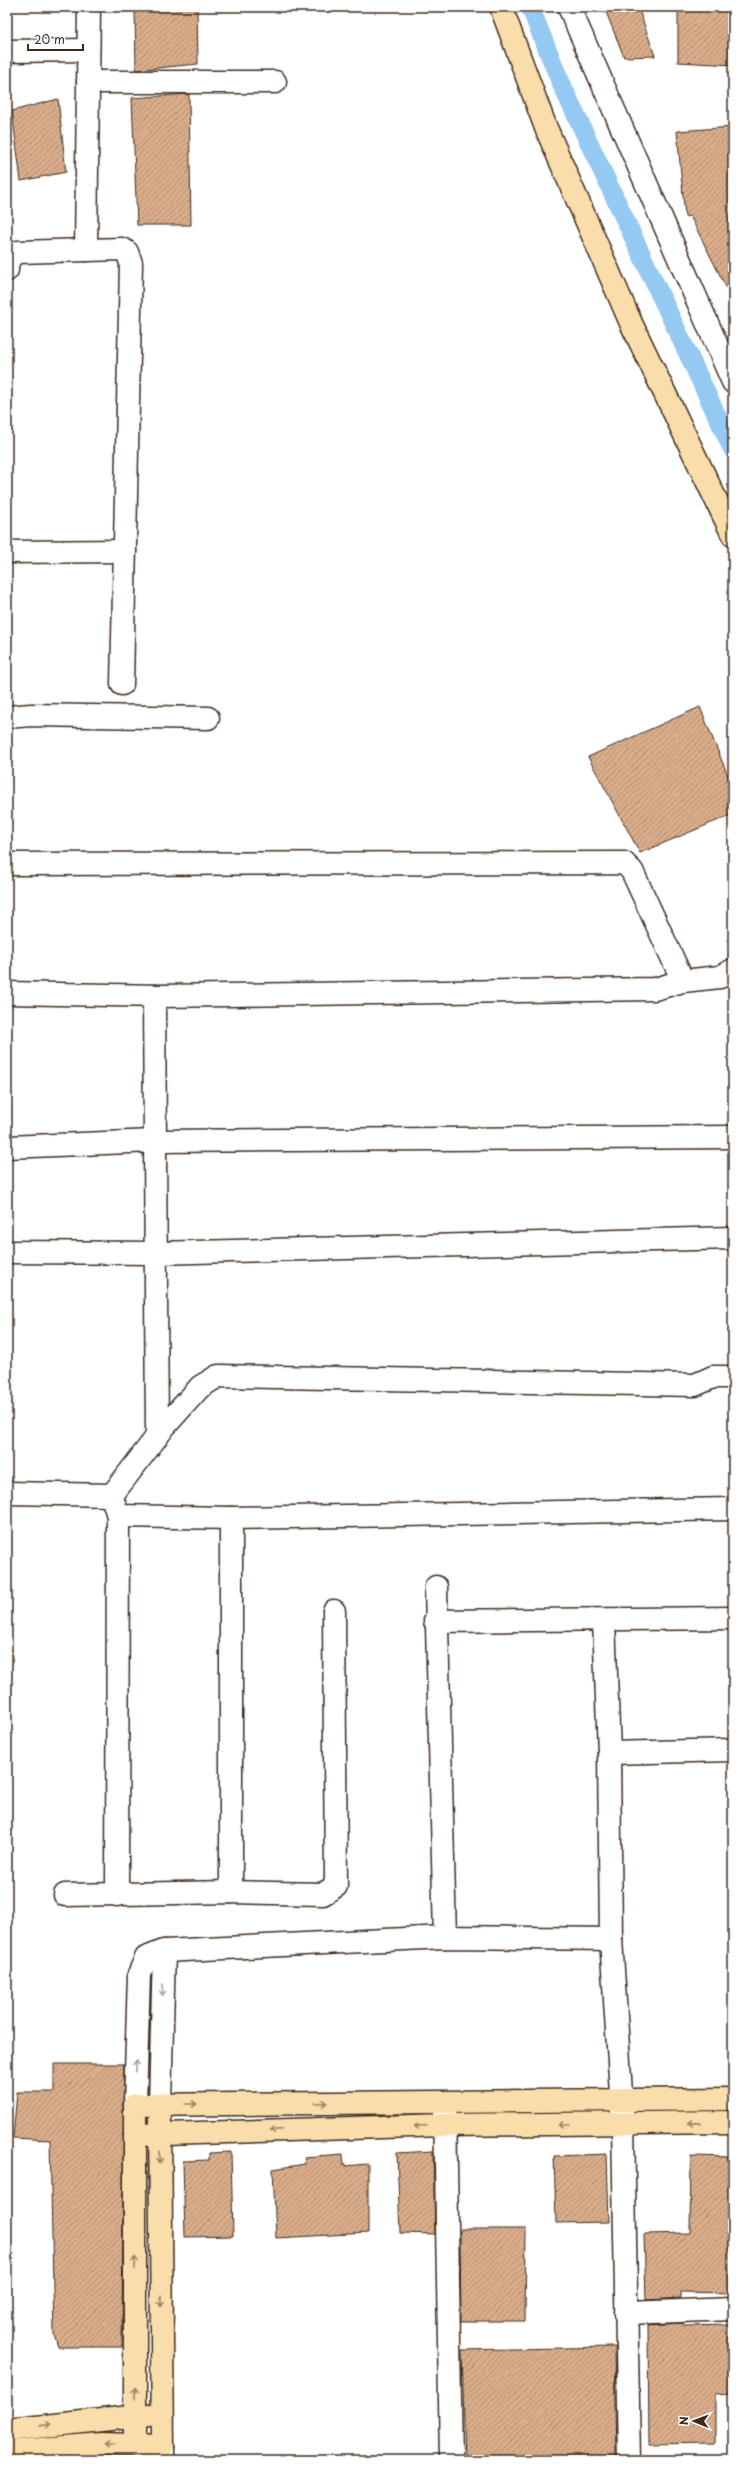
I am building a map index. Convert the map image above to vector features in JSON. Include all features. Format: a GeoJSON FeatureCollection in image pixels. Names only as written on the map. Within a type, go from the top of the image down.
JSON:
{"type":"FeatureCollection","features":[{"type":"Feature","properties":{"kind":"main road"},"geometry":{"type":"LineString","coordinates":[[501,7],[546,128],[631,323],[733,535]]}},
{"type":"Feature","properties":{"kind":"main road"},"geometry":{"type":"LineString","coordinates":[[135,2453],[135,2105],[733,2099]]}},
{"type":"Feature","properties":{"kind":"main road"},"geometry":{"type":"LineString","coordinates":[[7,2452],[100,2444],[135,2453],[163,2453],[160,2104]]}},
{"type":"Feature","properties":{"kind":"main road"},"geometry":{"type":"LineString","coordinates":[[135,2135],[445,2125],[733,2122]]}},
{"type":"Feature","properties":{"kind":"main road"},"geometry":{"type":"LineString","coordinates":[[7,2430],[134,2415],[163,2414]]}},
{"type":"Feature","properties":{"kind":"street"},"geometry":{"type":"LineString","coordinates":[[86,250],[89,7]]}},
{"type":"Feature","properties":{"kind":"street"},"geometry":{"type":"LineString","coordinates":[[569,7],[731,372]]}},
{"type":"Feature","properties":{"kind":"street"},"geometry":{"type":"LineString","coordinates":[[7,50],[88,50]]}},
{"type":"Feature","properties":{"kind":"street"},"geometry":{"type":"LineString","coordinates":[[88,82],[274,82]]}},
{"type":"Feature","properties":{"kind":"street"},"geometry":{"type":"LineString","coordinates":[[11,258],[86,250],[122,249],[127,252],[131,263],[122,684]]}},
{"type":"Feature","properties":{"kind":"street"},"geometry":{"type":"LineString","coordinates":[[7,552],[125,551]]}},
{"type":"Feature","properties":{"kind":"street"},"geometry":{"type":"LineString","coordinates":[[7,717],[208,718]]}},
{"type":"Feature","properties":{"kind":"street"},"geometry":{"type":"LineString","coordinates":[[7,864],[624,863],[632,871],[683,981]]}},
{"type":"Feature","properties":{"kind":"street"},"geometry":{"type":"LineString","coordinates":[[7,994],[154,996],[656,989],[683,981],[720,976],[733,970]]}},
{"type":"Feature","properties":{"kind":"street"},"geometry":{"type":"LineString","coordinates":[[154,996],[157,1436]]}},
{"type":"Feature","properties":{"kind":"street"},"geometry":{"type":"LineString","coordinates":[[7,1147],[154,1141],[733,1137]]}},
{"type":"Feature","properties":{"kind":"street"},"geometry":{"type":"LineString","coordinates":[[7,1252],[156,1253],[733,1238]]}},
{"type":"Feature","properties":{"kind":"street"},"geometry":{"type":"LineString","coordinates":[[112,1495],[157,1436],[200,1387],[218,1376],[695,1385],[713,1377],[733,1377]]}},
{"type":"Feature","properties":{"kind":"street"},"geometry":{"type":"LineString","coordinates":[[7,1493],[112,1495]]}},
{"type":"Feature","properties":{"kind":"street"},"geometry":{"type":"LineString","coordinates":[[112,1495],[118,1516],[117,1895]]}},
{"type":"Feature","properties":{"kind":"street"},"geometry":{"type":"LineString","coordinates":[[118,1516],[231,1518],[733,1509]]}},
{"type":"Feature","properties":{"kind":"street"},"geometry":{"type":"LineString","coordinates":[[231,1518],[231,1892]]}},
{"type":"Feature","properties":{"kind":"street"},"geometry":{"type":"LineString","coordinates":[[436,1587],[435,1621],[445,1937]]}},
{"type":"Feature","properties":{"kind":"street"},"geometry":{"type":"LineString","coordinates":[[65,1894],[117,1895],[231,1892],[323,1894],[336,1886],[334,1611]]}},
{"type":"Feature","properties":{"kind":"street"},"geometry":{"type":"LineString","coordinates":[[435,1621],[733,1618]]}},
{"type":"Feature","properties":{"kind":"street"},"geometry":{"type":"LineString","coordinates":[[604,1620],[609,1753],[611,1939],[623,2124],[629,2460]]}},
{"type":"Feature","properties":{"kind":"street"},"geometry":{"type":"LineString","coordinates":[[609,1753],[733,1750]]}},
{"type":"Feature","properties":{"kind":"street"},"geometry":{"type":"LineString","coordinates":[[135,2105],[138,1974],[146,1958],[164,1951],[445,1937],[611,1939]]}},
{"type":"Feature","properties":{"kind":"street"},"geometry":{"type":"LineString","coordinates":[[160,2104],[164,1951]]}},
{"type":"Feature","properties":{"kind":"street"},"geometry":{"type":"LineString","coordinates":[[445,2102],[451,2460]]}},
{"type":"Feature","properties":{"kind":"street"},"geometry":{"type":"LineString","coordinates":[[626,2313],[733,2309]]}},
{"type":"Feature","properties":{"kind":"building"},"geometry":{"type":"Polygon","coordinates":[[[135,7],[197,7],[198,64],[136,70],[135,7]]]}},
{"type":"Feature","properties":{"kind":"building"},"geometry":{"type":"Polygon","coordinates":[[[604,7],[638,7],[655,56],[624,57],[604,7]]]}},
{"type":"Feature","properties":{"kind":"building"},"geometry":{"type":"Polygon","coordinates":[[[678,7],[733,7],[733,65],[678,62],[678,7]]]}},
{"type":"Feature","properties":{"kind":"building"},"geometry":{"type":"Polygon","coordinates":[[[189,94],[191,225],[137,225],[132,98],[189,94]]]}},
{"type":"Feature","properties":{"kind":"building"},"geometry":{"type":"Polygon","coordinates":[[[58,99],[66,172],[21,181],[12,111],[58,99]]]}},
{"type":"Feature","properties":{"kind":"building"},"geometry":{"type":"Polygon","coordinates":[[[733,127],[733,301],[690,216],[685,217],[677,131],[733,127]]]}},
{"type":"Feature","properties":{"kind":"building"},"geometry":{"type":"Polygon","coordinates":[[[700,707],[733,788],[733,814],[640,853],[588,757],[700,707]]]}},
{"type":"Feature","properties":{"kind":"building"},"geometry":{"type":"Polygon","coordinates":[[[54,2064],[124,2064],[122,2347],[58,2347],[54,2334],[50,2140],[13,2138],[17,2092],[54,2092],[54,2064]]]}},
{"type":"Feature","properties":{"kind":"building"},"geometry":{"type":"Polygon","coordinates":[[[433,2151],[435,2234],[400,2233],[397,2153],[433,2151]]]}},
{"type":"Feature","properties":{"kind":"building"},"geometry":{"type":"Polygon","coordinates":[[[231,2152],[233,2236],[185,2237],[183,2161],[209,2160],[209,2153],[231,2152]]]}},
{"type":"Feature","properties":{"kind":"building"},"geometry":{"type":"Polygon","coordinates":[[[343,2154],[344,2166],[368,2164],[368,2233],[276,2238],[273,2169],[305,2164],[304,2157],[343,2154]]]}},
{"type":"Feature","properties":{"kind":"building"},"geometry":{"type":"Polygon","coordinates":[[[607,2154],[609,2222],[556,2223],[554,2156],[607,2154]]]}},
{"type":"Feature","properties":{"kind":"building"},"geometry":{"type":"Polygon","coordinates":[[[691,2156],[733,2157],[733,2293],[681,2292],[681,2298],[646,2300],[644,2234],[690,2233],[691,2156]]]}},
{"type":"Feature","properties":{"kind":"building"},"geometry":{"type":"Polygon","coordinates":[[[460,2229],[526,2229],[525,2321],[461,2321],[460,2229]]]}},
{"type":"Feature","properties":{"kind":"building"},"geometry":{"type":"Polygon","coordinates":[[[682,2323],[682,2326],[733,2325],[733,2393],[715,2394],[715,2443],[649,2444],[648,2325],[682,2323]]]}},
{"type":"Feature","properties":{"kind":"building"},"geometry":{"type":"Polygon","coordinates":[[[614,2347],[616,2460],[465,2460],[462,2350],[614,2347]]]}},
{"type":"Feature","properties":{"kind":"waterway"},"geometry":{"type":"LineString","coordinates":[[530,7],[561,83],[733,450]]}}]}
